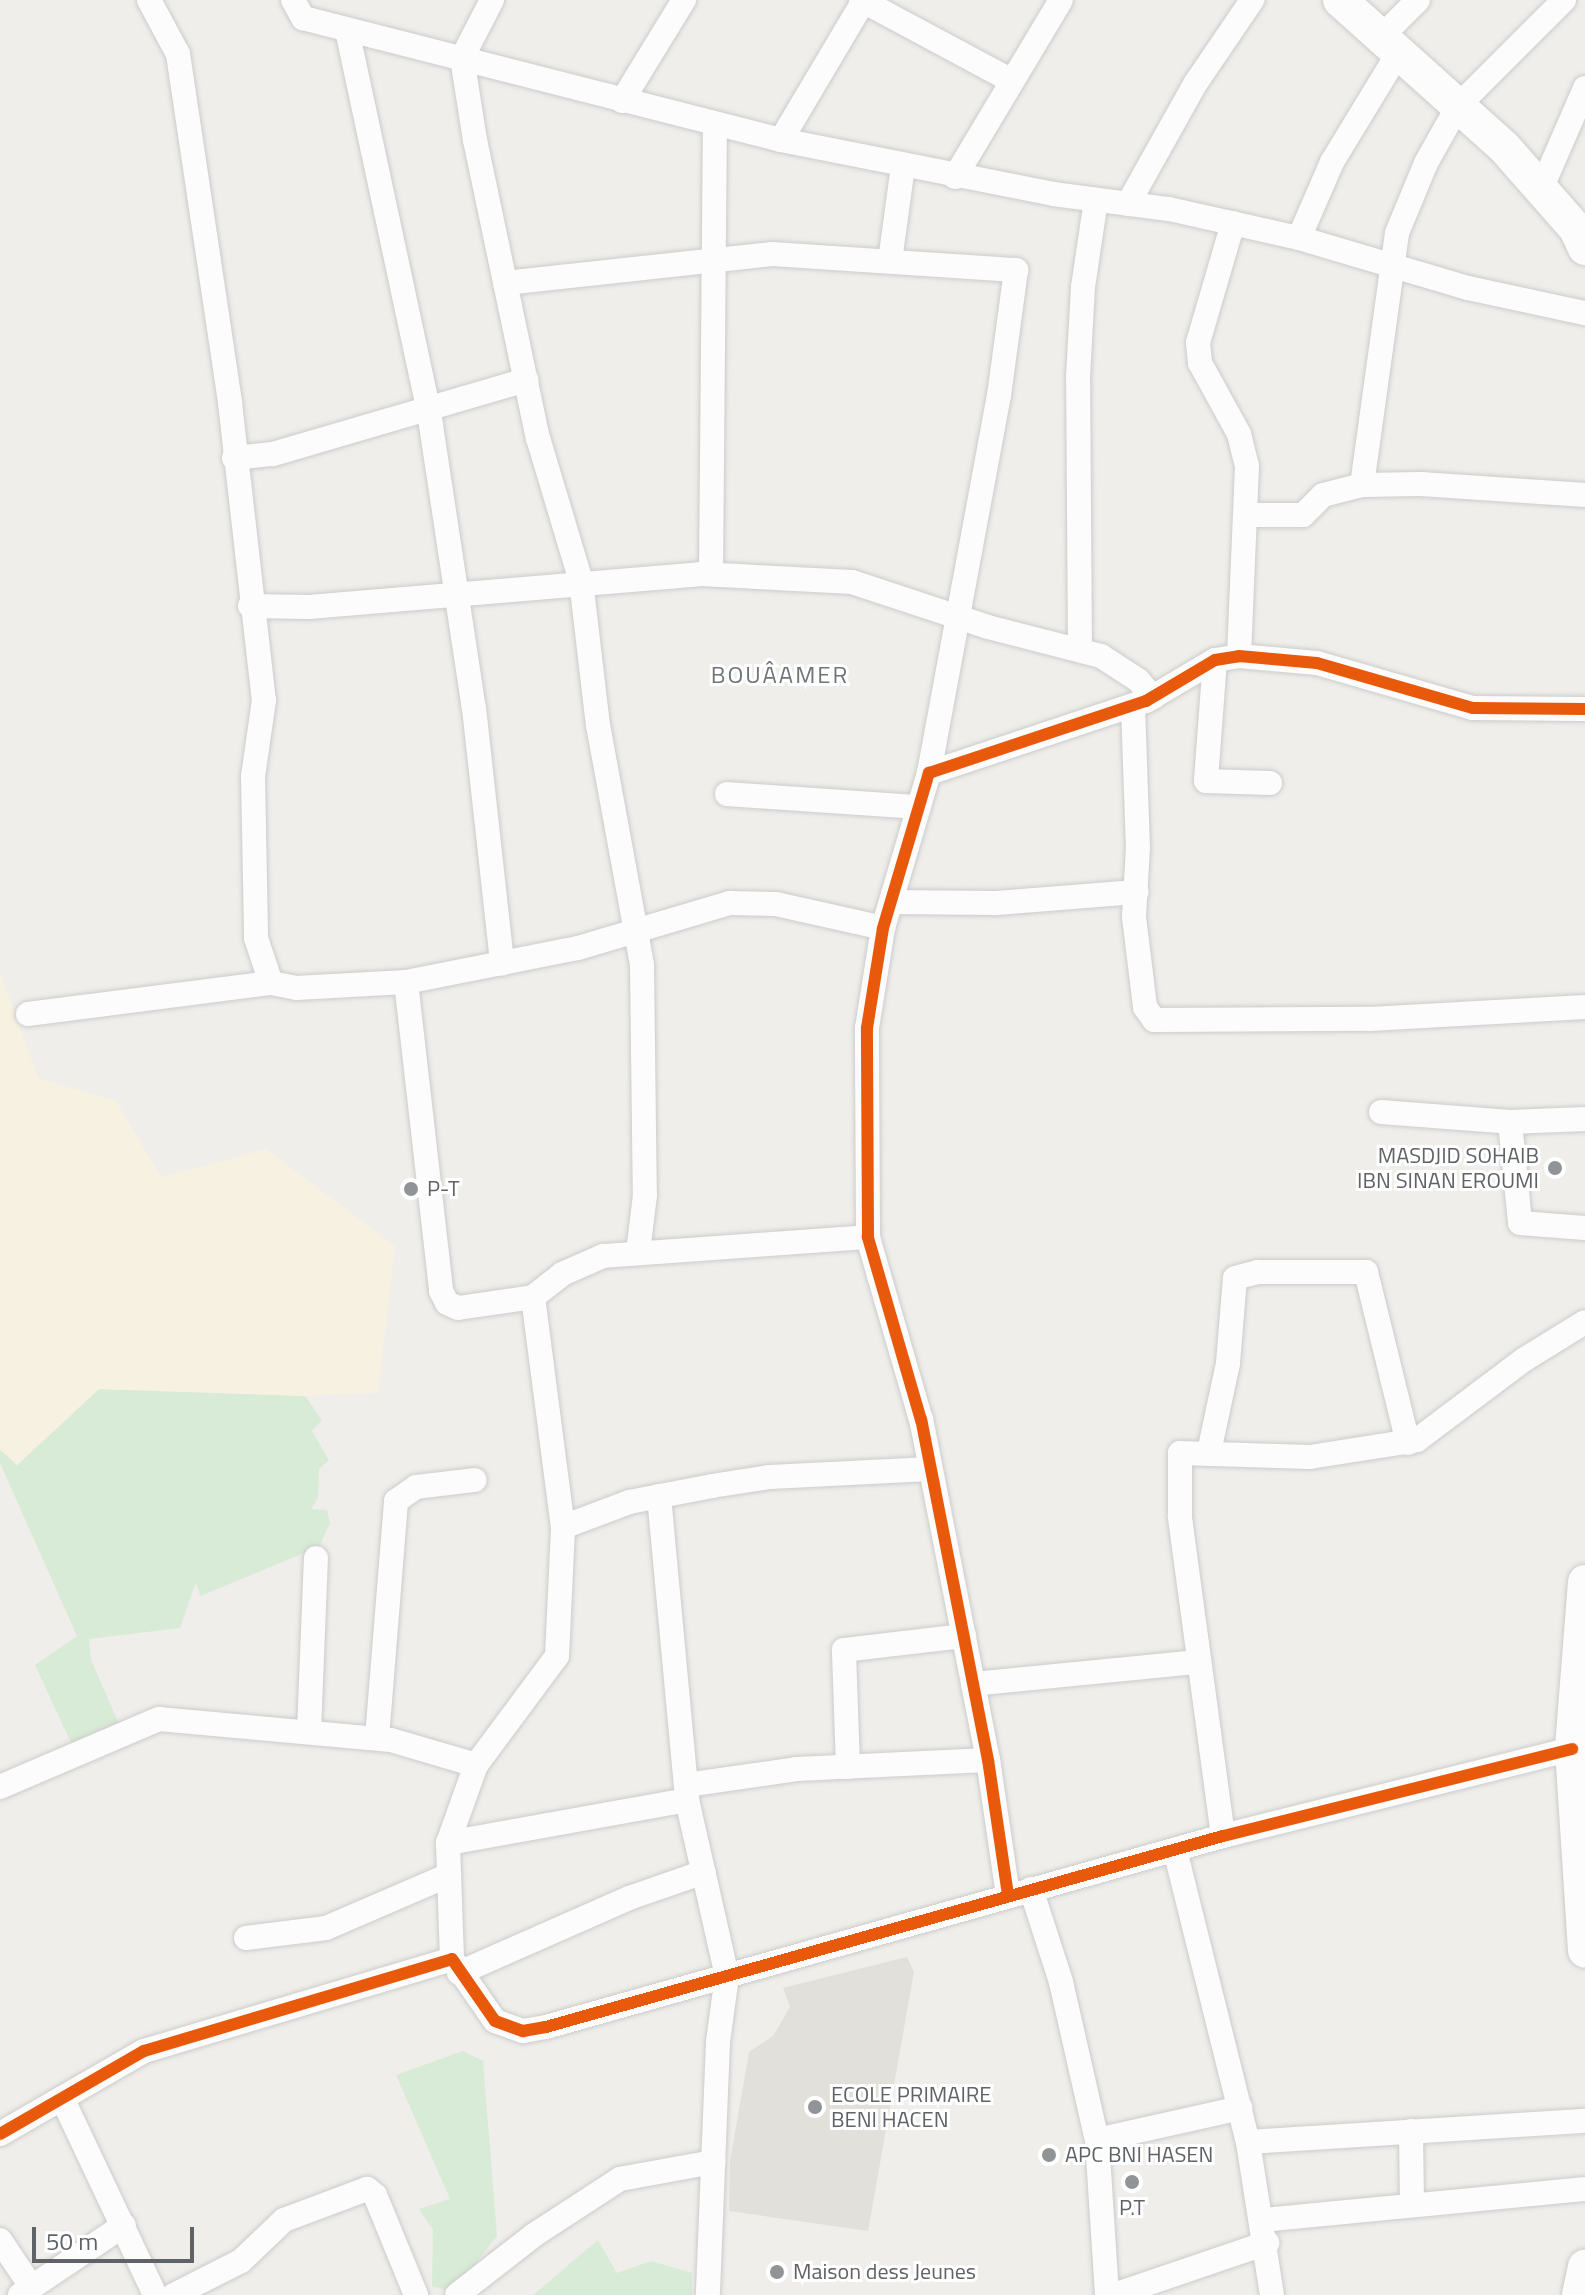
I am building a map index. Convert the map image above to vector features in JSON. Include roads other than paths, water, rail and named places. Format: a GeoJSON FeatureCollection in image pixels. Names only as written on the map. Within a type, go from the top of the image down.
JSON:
{"type":"FeatureCollection","features":[{"type":"Feature","properties":{"kind":"street"},"geometry":{"type":"LineString","coordinates":[[149,0],[178,54],[234,458],[264,700],[253,776],[256,938],[271,983]]}},
{"type":"Feature","properties":{"kind":"street"},"geometry":{"type":"LineString","coordinates":[[293,0],[303,18],[781,140],[955,177],[1233,223],[1299,238],[1393,268],[1585,313]]}},
{"type":"Feature","properties":{"kind":"street"},"geometry":{"type":"LineString","coordinates":[[492,0],[462,58],[526,380],[581,581],[598,725],[642,965],[645,1117],[638,1252]]}},
{"type":"Feature","properties":{"kind":"street"},"geometry":{"type":"LineString","coordinates":[[622,101],[684,0]]}},
{"type":"Feature","properties":{"kind":"street"},"geometry":{"type":"LineString","coordinates":[[955,177],[1010,80],[1061,0]]}},
{"type":"Feature","properties":{"kind":"street"},"geometry":{"type":"LineString","coordinates":[[1128,204],[1195,84],[1252,0]]}},
{"type":"Feature","properties":{"kind":"street"},"geometry":{"type":"LineString","coordinates":[[1340,0],[1542,187],[1585,248]]}},
{"type":"Feature","properties":{"kind":"street"},"geometry":{"type":"LineString","coordinates":[[1299,238],[1389,46],[1418,0]]}},
{"type":"Feature","properties":{"kind":"street"},"geometry":{"type":"LineString","coordinates":[[1362,485],[1397,233],[1426,163],[1458,106],[1564,0]]}},
{"type":"Feature","properties":{"kind":"street"},"geometry":{"type":"LineString","coordinates":[[781,140],[862,1],[1010,80]]}},
{"type":"Feature","properties":{"kind":"street"},"geometry":{"type":"LineString","coordinates":[[347,30],[429,412],[458,590],[502,963]]}},
{"type":"Feature","properties":{"kind":"street"},"geometry":{"type":"LineString","coordinates":[[1542,187],[1585,88]]}},
{"type":"Feature","properties":{"kind":"street"},"geometry":{"type":"LineString","coordinates":[[711,574],[715,124]]}},
{"type":"Feature","properties":{"kind":"street"},"geometry":{"type":"LineString","coordinates":[[890,261],[903,166]]}},
{"type":"Feature","properties":{"kind":"street"},"geometry":{"type":"LineString","coordinates":[[1080,650],[1078,377],[1083,287],[1096,200]]}},
{"type":"Feature","properties":{"kind":"street"},"geometry":{"type":"LineString","coordinates":[[1233,223],[1198,343],[1205,376],[1239,434],[1247,466],[1245,515],[1227,658],[1206,781],[1270,783]]}},
{"type":"Feature","properties":{"kind":"street"},"geometry":{"type":"LineString","coordinates":[[505,283],[772,254],[991,266],[1013,269],[1017,275],[929,773],[883,928],[867,1028],[868,1237],[930,1469],[988,1760],[1019,1892],[1061,1982],[1097,2140],[1107,2295]]}},
{"type":"Feature","properties":{"kind":"street"},"geometry":{"type":"LineString","coordinates":[[234,458],[273,454],[429,412],[526,380]]}},
{"type":"Feature","properties":{"kind":"street"},"geometry":{"type":"LineString","coordinates":[[1245,515],[1303,515],[1323,495],[1362,485],[1421,484],[1585,495]]}},
{"type":"Feature","properties":{"kind":"street"},"geometry":{"type":"LineString","coordinates":[[250,606],[309,607],[458,590],[711,574],[852,582],[956,613],[988,627],[1080,650],[1119,667],[1143,702],[1135,937],[1145,1007],[1154,1020],[1370,1019],[1585,1007]]}},
{"type":"Feature","properties":{"kind":"street"},"geometry":{"type":"LineString","coordinates":[[929,773],[1143,702],[1227,658],[1317,663],[1473,708],[1585,709]]}},
{"type":"Feature","properties":{"kind":"street"},"geometry":{"type":"LineString","coordinates":[[727,794],[919,807]]}},
{"type":"Feature","properties":{"kind":"street"},"geometry":{"type":"LineString","coordinates":[[891,902],[996,903],[1137,892]]}},
{"type":"Feature","properties":{"kind":"street"},"geometry":{"type":"LineString","coordinates":[[28,1014],[271,983],[296,988],[406,982],[635,931],[730,903],[776,904],[883,928]]}},
{"type":"Feature","properties":{"kind":"street"},"geometry":{"type":"LineString","coordinates":[[406,982],[441,1291],[447,1303],[458,1308],[533,1297],[577,1265],[638,1252],[868,1237]]}},
{"type":"Feature","properties":{"kind":"street"},"geometry":{"type":"LineString","coordinates":[[1381,1112],[1510,1122],[1585,1119]]}},
{"type":"Feature","properties":{"kind":"street"},"geometry":{"type":"LineString","coordinates":[[1510,1122],[1520,1223],[1585,1228]]}},
{"type":"Feature","properties":{"kind":"street"},"geometry":{"type":"LineString","coordinates":[[1209,1452],[1228,1363],[1234,1283],[1239,1275],[1258,1272],[1366,1272],[1408,1443]]}},
{"type":"Feature","properties":{"kind":"street"},"geometry":{"type":"LineString","coordinates":[[533,1297],[563,1527],[557,1656],[476,1765],[448,1843],[447,1876],[456,1966],[495,2021],[523,2031],[1223,1836],[1572,1749]]}},
{"type":"Feature","properties":{"kind":"street"},"geometry":{"type":"LineString","coordinates":[[1223,1836],[1199,1662],[1178,1459],[1185,1451],[1310,1457],[1408,1443],[1432,1432],[1525,1359],[1585,1322]]}},
{"type":"Feature","properties":{"kind":"street"},"geometry":{"type":"LineString","coordinates":[[563,1527],[659,1496],[770,1477],[930,1469]]}},
{"type":"Feature","properties":{"kind":"street"},"geometry":{"type":"LineString","coordinates":[[377,1738],[396,1501],[416,1487],[475,1480]]}},
{"type":"Feature","properties":{"kind":"street"},"geometry":{"type":"LineString","coordinates":[[659,1496],[687,1792],[727,1976],[713,2162],[708,2295]]}},
{"type":"Feature","properties":{"kind":"street"},"geometry":{"type":"LineString","coordinates":[[309,1731],[316,1558]]}},
{"type":"Feature","properties":{"kind":"street"},"geometry":{"type":"LineString","coordinates":[[1584,1592],[1580,1710],[1572,1749],[1585,1951]]}},
{"type":"Feature","properties":{"kind":"street"},"geometry":{"type":"LineString","coordinates":[[848,1767],[844,1650],[964,1636]]}},
{"type":"Feature","properties":{"kind":"street"},"geometry":{"type":"LineString","coordinates":[[973,1684],[1199,1662]]}},
{"type":"Feature","properties":{"kind":"street"},"geometry":{"type":"LineString","coordinates":[[0,1787],[150,1720],[377,1738],[476,1765]]}},
{"type":"Feature","properties":{"kind":"street"},"geometry":{"type":"LineString","coordinates":[[448,1843],[687,1792],[745,1774],[988,1760]]}},
{"type":"Feature","properties":{"kind":"street"},"geometry":{"type":"LineString","coordinates":[[1175,1850],[1248,2142],[1265,2232],[1272,2295]]}},
{"type":"Feature","properties":{"kind":"street"},"geometry":{"type":"LineString","coordinates":[[0,2134],[144,2051],[186,2035],[456,1966],[704,1872]]}},
{"type":"Feature","properties":{"kind":"street"},"geometry":{"type":"LineString","coordinates":[[246,1938],[326,1928],[447,1876]]}},
{"type":"Feature","properties":{"kind":"street"},"geometry":{"type":"LineString","coordinates":[[62,2098],[155,2295]]}},
{"type":"Feature","properties":{"kind":"street"},"geometry":{"type":"LineString","coordinates":[[1097,2140],[1240,2108]]}},
{"type":"Feature","properties":{"kind":"street"},"geometry":{"type":"LineString","coordinates":[[1248,2142],[1585,2121]]}},
{"type":"Feature","properties":{"kind":"street"},"geometry":{"type":"LineString","coordinates":[[1411,2131],[1412,2204]]}},
{"type":"Feature","properties":{"kind":"street"},"geometry":{"type":"LineString","coordinates":[[457,2295],[534,2235],[620,2179],[713,2162]]}},
{"type":"Feature","properties":{"kind":"street"},"geometry":{"type":"LineString","coordinates":[[174,2295],[241,2261],[284,2220],[367,2189],[375,2195],[416,2295]]}},
{"type":"Feature","properties":{"kind":"street"},"geometry":{"type":"LineString","coordinates":[[1114,2295],[1265,2232],[1412,2204],[1585,2189]]}},
{"type":"Feature","properties":{"kind":"street"},"geometry":{"type":"LineString","coordinates":[[0,2240],[25,2290],[124,2225]]}},
{"type":"Feature","properties":{"kind":"street"},"geometry":{"type":"LineString","coordinates":[[1579,2295],[1585,2267]]}},
{"type":"Feature","properties":{"kind":"place","name":"MASDJID SOHAIB IBN SINAN EROUMI"},"geometry":{"type":"Point","coordinates":[1555,1168]}},
{"type":"Feature","properties":{"kind":"place","name":"P-T"},"geometry":{"type":"Point","coordinates":[411,1189]}},
{"type":"Feature","properties":{"kind":"place","name":"ECOLE PRIMAIRE BENI HACEN"},"geometry":{"type":"Point","coordinates":[815,2107]}},
{"type":"Feature","properties":{"kind":"place","name":"APC BNI HASEN"},"geometry":{"type":"Point","coordinates":[1049,2155]}},
{"type":"Feature","properties":{"kind":"place","name":"P.T"},"geometry":{"type":"Point","coordinates":[1132,2182]}},
{"type":"Feature","properties":{"kind":"place","name":"Maison dess Jeunes"},"geometry":{"type":"Point","coordinates":[777,2272]}},
{"type":"Feature","properties":{"kind":"district","name":"BOUÂAMER"},"geometry":{"type":"Point","coordinates":[780,675]}}]}
